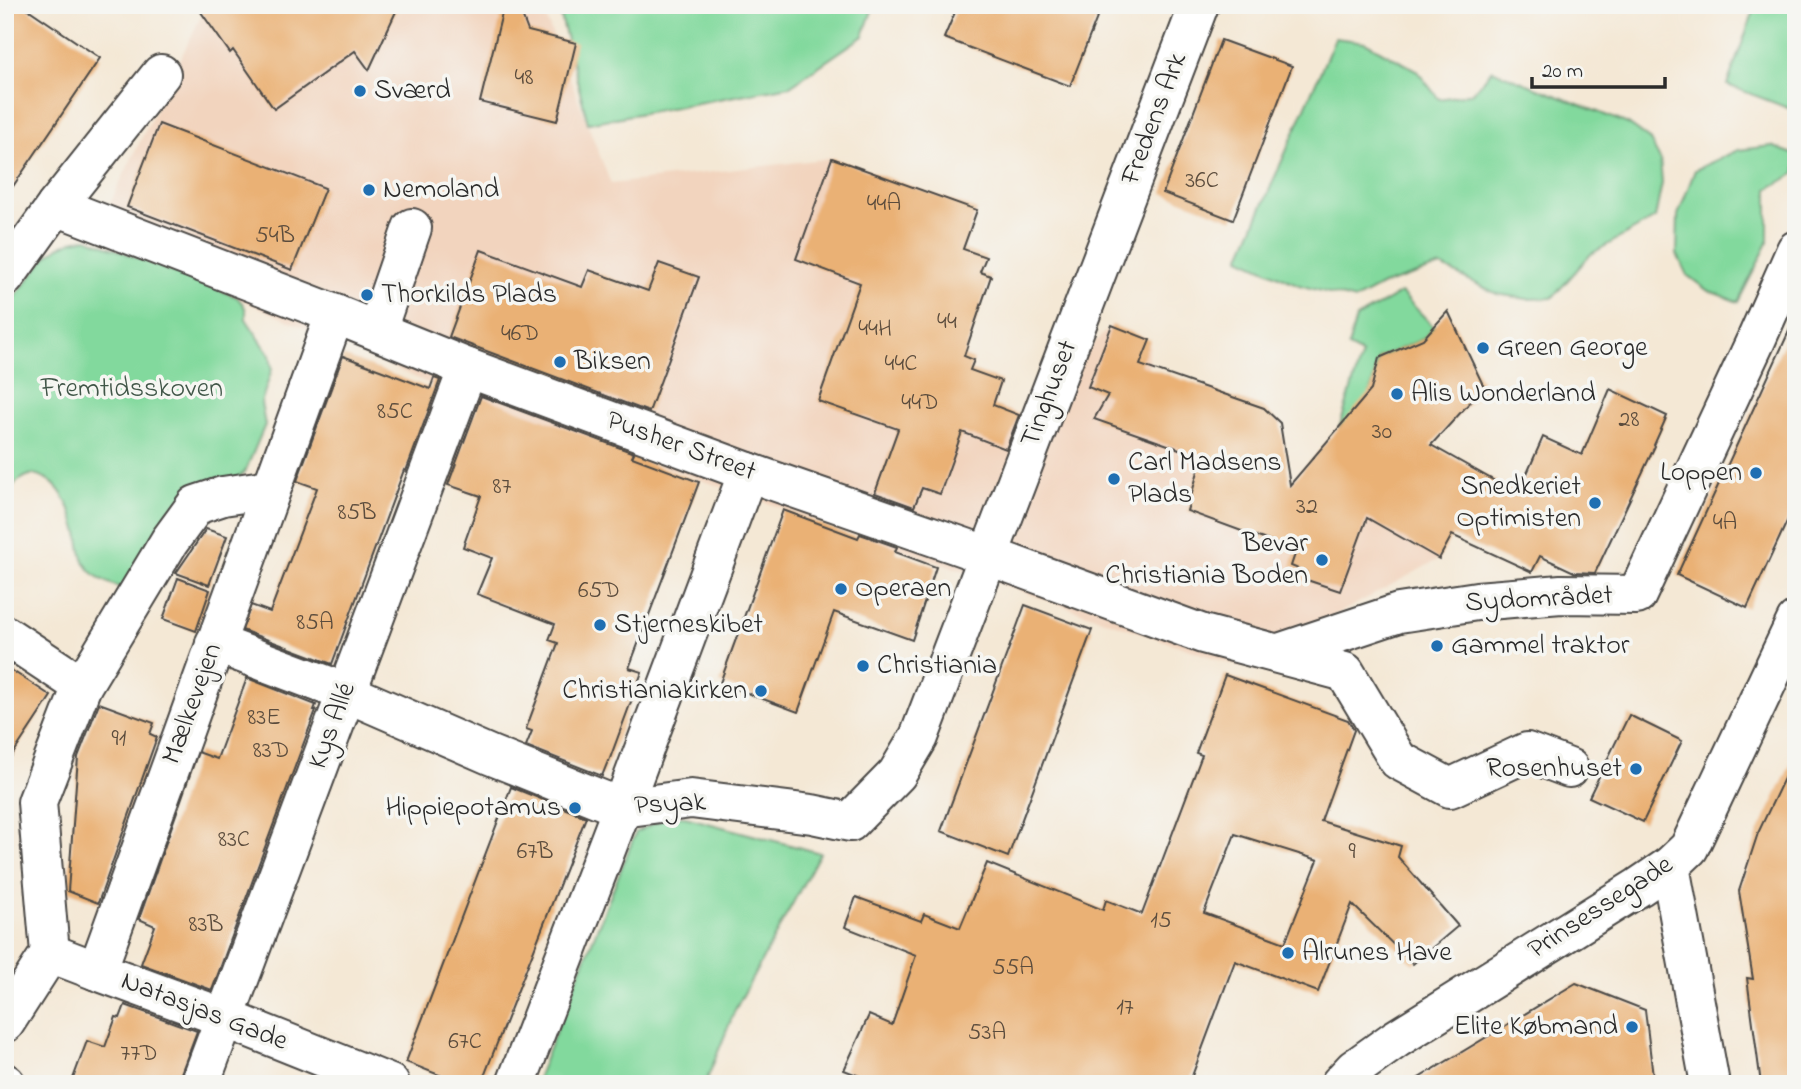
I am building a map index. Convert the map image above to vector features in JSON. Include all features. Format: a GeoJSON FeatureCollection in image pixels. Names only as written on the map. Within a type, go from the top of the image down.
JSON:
{"type":"FeatureCollection","features":[{"type":"Feature","properties":{"kind":"street","name":"Fredens Ark"},"geometry":{"type":"LineString","coordinates":[[1111,232],[1199,5]]}},
{"type":"Feature","properties":{"kind":"street"},"geometry":{"type":"LineString","coordinates":[[5,277],[56,206],[161,74]]}},
{"type":"Feature","properties":{"kind":"street"},"geometry":{"type":"LineString","coordinates":[[56,206],[377,330],[412,228]]}},
{"type":"Feature","properties":{"kind":"street","name":"Tinghuset"},"geometry":{"type":"LineString","coordinates":[[989,556],[1111,232]]}},
{"type":"Feature","properties":{"kind":"street","name":"Sydområdet"},"geometry":{"type":"LineString","coordinates":[[1279,653],[1399,613],[1477,601],[1561,594],[1637,595],[1796,250]]}},
{"type":"Feature","properties":{"kind":"street","name":"Mælkevejen"},"geometry":{"type":"LineString","coordinates":[[96,971],[335,313]]}},
{"type":"Feature","properties":{"kind":"street","name":"Pusher Street"},"geometry":{"type":"LineString","coordinates":[[377,330],[468,368],[748,472],[989,556]]}},
{"type":"Feature","properties":{"kind":"street","name":"Kys Allé"},"geometry":{"type":"LineString","coordinates":[[200,1084],[468,368]]}},
{"type":"Feature","properties":{"kind":"street"},"geometry":{"type":"LineString","coordinates":[[516,1084],[748,472]]}},
{"type":"Feature","properties":{"kind":"street"},"geometry":{"type":"LineString","coordinates":[[5,1023],[50,953],[37,802],[82,686],[169,542],[196,505],[223,496],[270,489]]}},
{"type":"Feature","properties":{"kind":"street"},"geometry":{"type":"LineString","coordinates":[[989,556],[1203,634],[1345,672],[1398,760],[1450,788],[1527,752],[1569,768]]}},
{"type":"Feature","properties":{"kind":"street","name":"Psyak"},"geometry":{"type":"LineString","coordinates":[[215,643],[345,692],[490,755],[622,808],[691,799],[812,814],[850,822],[897,774],[919,737],[989,556]]}},
{"type":"Feature","properties":{"kind":"street","name":"Prinsessegade"},"geometry":{"type":"LineString","coordinates":[[1340,1084],[1354,1069],[1396,1039],[1670,866],[1689,848],[1796,621]]}},
{"type":"Feature","properties":{"kind":"street"},"geometry":{"type":"LineString","coordinates":[[5,635],[82,686]]}},
{"type":"Feature","properties":{"kind":"street"},"geometry":{"type":"LineString","coordinates":[[1670,866],[1710,1084]]}},
{"type":"Feature","properties":{"kind":"street"},"geometry":{"type":"LineString","coordinates":[[50,953],[96,971]]}},
{"type":"Feature","properties":{"kind":"street","name":"Natasjas Gade"},"geometry":{"type":"LineString","coordinates":[[96,971],[225,1018],[373,1081]]}},
{"type":"Feature","properties":{"kind":"shaded area"},"geometry":{"type":"Polygon","coordinates":[[[214,5],[541,5],[611,184],[832,158],[977,210],[917,378],[1022,415],[1112,325],[1150,340],[1146,395],[1296,517],[1451,456],[1485,476],[1439,559],[1240,667],[448,392],[95,234],[202,14],[214,5]]]}},
{"type":"Feature","properties":{"kind":"green space"},"geometry":{"type":"Polygon","coordinates":[[[558,5],[874,5],[863,36],[790,86],[588,123],[558,5]]]}},
{"type":"Feature","properties":{"kind":"green space"},"geometry":{"type":"Polygon","coordinates":[[[1756,5],[1796,5],[1796,111],[1727,85],[1756,5]]]}},
{"type":"Feature","properties":{"kind":"green space"},"geometry":{"type":"Polygon","coordinates":[[[1335,38],[1365,42],[1416,70],[1439,99],[1473,93],[1492,70],[1628,124],[1649,139],[1660,159],[1662,183],[1655,218],[1591,254],[1552,298],[1527,299],[1497,294],[1441,266],[1383,285],[1355,300],[1299,285],[1240,258],[1335,38]]]}},
{"type":"Feature","properties":{"kind":"green space"},"geometry":{"type":"Polygon","coordinates":[[[1771,146],[1796,155],[1796,173],[1768,189],[1768,243],[1738,302],[1707,290],[1687,275],[1677,254],[1678,215],[1695,170],[1738,150],[1771,146]]]}},
{"type":"Feature","properties":{"kind":"green space","name":"Fremtidsskoven"},"geometry":{"type":"Polygon","coordinates":[[[87,238],[237,297],[246,310],[246,319],[270,355],[272,369],[261,403],[265,425],[245,472],[228,487],[132,593],[103,580],[86,565],[70,510],[52,482],[39,475],[26,476],[12,487],[5,502],[5,309],[47,256],[59,247],[87,238]]]}},
{"type":"Feature","properties":{"kind":"green space"},"geometry":{"type":"Polygon","coordinates":[[[1401,293],[1434,327],[1423,339],[1379,358],[1353,446],[1334,445],[1362,354],[1348,347],[1356,318],[1401,293]]]}},
{"type":"Feature","properties":{"kind":"green space"},"geometry":{"type":"Polygon","coordinates":[[[674,814],[820,853],[735,1010],[705,1084],[541,1084],[538,1076],[636,832],[674,814]]]}},
{"type":"Feature","properties":{"kind":"building"},"geometry":{"type":"Polygon","coordinates":[[[5,5],[22,5],[100,58],[5,198],[5,5]]]}},
{"type":"Feature","properties":{"kind":"building"},"geometry":{"type":"Polygon","coordinates":[[[196,5],[399,5],[369,70],[355,51],[274,109],[233,50],[230,53],[196,5]]]}},
{"type":"Feature","properties":{"kind":"building"},"geometry":{"type":"Polygon","coordinates":[[[504,5],[518,5],[528,31],[576,43],[557,121],[480,102],[504,5]]]}},
{"type":"Feature","properties":{"kind":"building"},"geometry":{"type":"Polygon","coordinates":[[[958,5],[1102,5],[1070,86],[944,38],[958,5]]]}},
{"type":"Feature","properties":{"kind":"building"},"geometry":{"type":"Polygon","coordinates":[[[1221,40],[1292,66],[1233,220],[1163,193],[1221,40]]]}},
{"type":"Feature","properties":{"kind":"building"},"geometry":{"type":"Polygon","coordinates":[[[159,124],[325,188],[292,270],[127,207],[159,124]]]}},
{"type":"Feature","properties":{"kind":"building"},"geometry":{"type":"Polygon","coordinates":[[[832,158],[977,210],[963,249],[986,257],[980,272],[991,276],[964,356],[974,360],[970,370],[1001,381],[993,405],[1019,415],[1006,449],[962,432],[940,494],[922,488],[914,507],[875,493],[898,429],[818,401],[860,283],[796,259],[832,158]]]}},
{"type":"Feature","properties":{"kind":"building"},"geometry":{"type":"Polygon","coordinates":[[[481,250],[582,287],[589,270],[648,291],[659,263],[699,277],[649,412],[449,337],[481,250]]]}},
{"type":"Feature","properties":{"kind":"building"},"geometry":{"type":"Polygon","coordinates":[[[1448,311],[1484,387],[1431,445],[1518,494],[1543,437],[1582,455],[1610,389],[1667,416],[1595,573],[1574,572],[1540,556],[1532,572],[1452,535],[1439,559],[1367,518],[1340,591],[1304,579],[1306,572],[1291,566],[1296,551],[1187,511],[1202,457],[1094,419],[1108,395],[1088,387],[1112,325],[1150,340],[1140,365],[1264,408],[1280,423],[1290,485],[1371,390],[1379,358],[1423,339],[1448,311]]]}},
{"type":"Feature","properties":{"kind":"building"},"geometry":{"type":"Polygon","coordinates":[[[1796,316],[1796,502],[1747,608],[1677,575],[1796,316]]]}},
{"type":"Feature","properties":{"kind":"building"},"geometry":{"type":"Polygon","coordinates":[[[343,356],[430,389],[434,378],[440,380],[332,664],[242,630],[251,605],[270,612],[317,488],[297,481],[343,356]]]}},
{"type":"Feature","properties":{"kind":"building"},"geometry":{"type":"Polygon","coordinates":[[[481,396],[634,453],[632,457],[699,482],[629,668],[642,672],[602,776],[526,746],[532,731],[526,729],[558,643],[549,640],[555,624],[477,594],[492,558],[463,547],[481,496],[448,485],[481,396]]]}},
{"type":"Feature","properties":{"kind":"building","name":"Operaen"},"geometry":{"type":"Polygon","coordinates":[[[783,510],[858,538],[860,534],[897,547],[895,552],[936,567],[912,640],[834,612],[798,712],[720,683],[783,510]]]}},
{"type":"Feature","properties":{"kind":"building"},"geometry":{"type":"Polygon","coordinates":[[[206,529],[227,536],[209,585],[176,573],[206,529]]]}},
{"type":"Feature","properties":{"kind":"building"},"geometry":{"type":"Polygon","coordinates":[[[178,578],[210,590],[196,631],[163,619],[178,578]]]}},
{"type":"Feature","properties":{"kind":"building"},"geometry":{"type":"Polygon","coordinates":[[[1025,605],[1092,630],[1008,857],[941,831],[1025,605]]]}},
{"type":"Feature","properties":{"kind":"building"},"geometry":{"type":"Polygon","coordinates":[[[5,666],[51,696],[5,766],[5,666]]]}},
{"type":"Feature","properties":{"kind":"building"},"geometry":{"type":"Polygon","coordinates":[[[1225,675],[1348,720],[1354,730],[1321,821],[1401,846],[1398,857],[1458,926],[1413,964],[1352,904],[1318,992],[1235,961],[1189,1084],[880,1084],[844,1070],[869,1015],[892,1025],[916,955],[845,927],[856,897],[921,921],[924,914],[960,928],[987,863],[1103,910],[1106,900],[1142,914],[1202,755],[1196,753],[1225,675]],[[1235,834],[1204,913],[1285,943],[1318,860],[1235,834]]]}},
{"type":"Feature","properties":{"kind":"building"},"geometry":{"type":"Polygon","coordinates":[[[247,678],[316,705],[316,710],[212,990],[141,964],[155,926],[139,919],[198,752],[217,759],[247,678]]]}},
{"type":"Feature","properties":{"kind":"building"},"geometry":{"type":"Polygon","coordinates":[[[99,703],[154,723],[150,734],[157,737],[98,903],[68,891],[78,757],[99,703]]]}},
{"type":"Feature","properties":{"kind":"building","name":"Rosenhuset"},"geometry":{"type":"Polygon","coordinates":[[[1629,715],[1682,741],[1643,822],[1589,797],[1629,715]]]}},
{"type":"Feature","properties":{"kind":"building"},"geometry":{"type":"Polygon","coordinates":[[[1796,753],[1796,1084],[1761,1084],[1747,978],[1753,979],[1739,891],[1758,833],[1796,753]]]}},
{"type":"Feature","properties":{"kind":"building"},"geometry":{"type":"Polygon","coordinates":[[[511,787],[586,817],[481,1084],[462,1084],[406,1062],[511,787]]]}},
{"type":"Feature","properties":{"kind":"building"},"geometry":{"type":"Polygon","coordinates":[[[1576,983],[1645,1010],[1654,1084],[1409,1084],[1576,983]]]}},
{"type":"Feature","properties":{"kind":"building"},"geometry":{"type":"Polygon","coordinates":[[[125,1005],[197,1031],[179,1084],[71,1084],[87,1041],[105,1047],[116,1017],[120,1018],[125,1005]]]}},
{"type":"Feature","properties":{"kind":"place","name":"Sværd"},"geometry":{"type":"Point","coordinates":[360,91]}},
{"type":"Feature","properties":{"kind":"place","name":"Nemoland"},"geometry":{"type":"Point","coordinates":[369,190]}},
{"type":"Feature","properties":{"kind":"place","name":"Thorkilds Plads"},"geometry":{"type":"Point","coordinates":[367,295]}},
{"type":"Feature","properties":{"kind":"place","name":"Green George"},"geometry":{"type":"Point","coordinates":[1483,348]}},
{"type":"Feature","properties":{"kind":"place","name":"Biksen"},"geometry":{"type":"Point","coordinates":[560,362]}},
{"type":"Feature","properties":{"kind":"place","name":"Alis Wonderland"},"geometry":{"type":"Point","coordinates":[1397,394]}},
{"type":"Feature","properties":{"kind":"place","name":"Loppen"},"geometry":{"type":"Point","coordinates":[1756,473]}},
{"type":"Feature","properties":{"kind":"place","name":"Carl Madsens Plads"},"geometry":{"type":"Point","coordinates":[1114,479]}},
{"type":"Feature","properties":{"kind":"place","name":"Snedkeriet Optimisten"},"geometry":{"type":"Point","coordinates":[1595,503]}},
{"type":"Feature","properties":{"kind":"place","name":"Bevar Christiania Boden"},"geometry":{"type":"Point","coordinates":[1322,560]}},
{"type":"Feature","properties":{"kind":"place","name":"Operaen"},"geometry":{"type":"Point","coordinates":[841,589]}},
{"type":"Feature","properties":{"kind":"place","name":"Stjerneskibet"},"geometry":{"type":"Point","coordinates":[600,625]}},
{"type":"Feature","properties":{"kind":"place","name":"Gammel traktor"},"geometry":{"type":"Point","coordinates":[1437,646]}},
{"type":"Feature","properties":{"kind":"place","name":"Christiania"},"geometry":{"type":"Point","coordinates":[863,666]}},
{"type":"Feature","properties":{"kind":"place","name":"Christianiakirken"},"geometry":{"type":"Point","coordinates":[761,691]}},
{"type":"Feature","properties":{"kind":"place","name":"Rosenhuset"},"geometry":{"type":"Point","coordinates":[1636,769]}},
{"type":"Feature","properties":{"kind":"place","name":"Hippiepotamus"},"geometry":{"type":"Point","coordinates":[575,808]}},
{"type":"Feature","properties":{"kind":"place","name":"Alrunes Have"},"geometry":{"type":"Point","coordinates":[1288,953]}},
{"type":"Feature","properties":{"kind":"place","name":"Elite Købmand"},"geometry":{"type":"Point","coordinates":[1632,1027]}}]}
